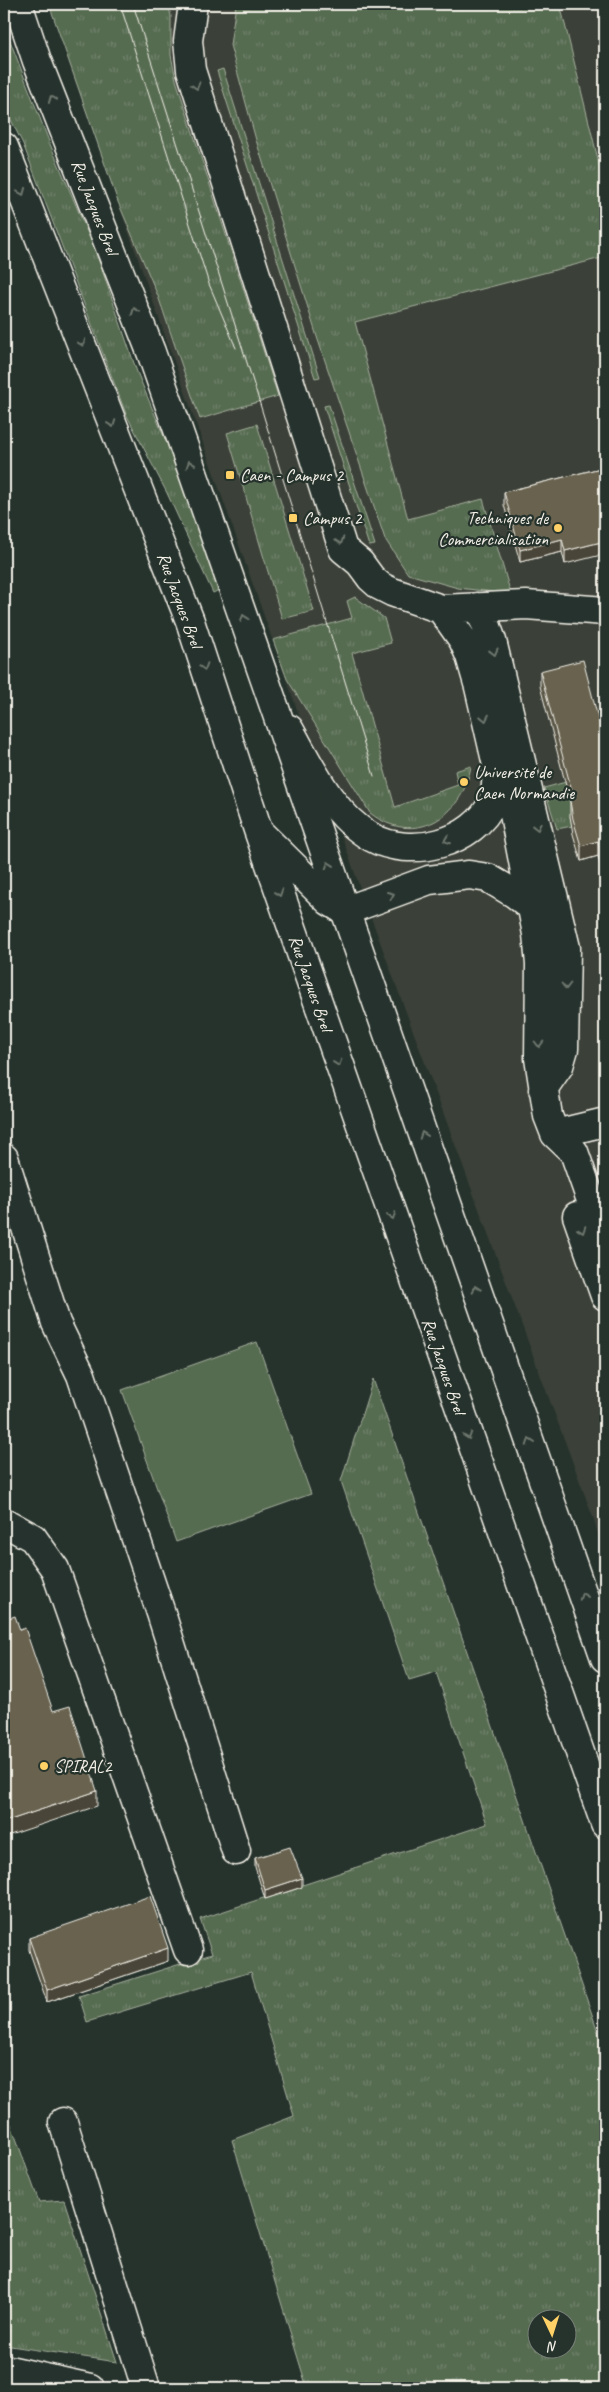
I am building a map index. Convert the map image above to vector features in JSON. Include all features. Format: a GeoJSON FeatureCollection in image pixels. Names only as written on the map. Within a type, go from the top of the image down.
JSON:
{"type":"FeatureCollection","features":[{"type":"Feature","properties":{"kind":"main road","name":"Rue Jacques Brel"},"geometry":{"type":"LineString","coordinates":[[18,4],[37,61],[151,352],[605,1658]]}},
{"type":"Feature","properties":{"kind":"main road"},"geometry":{"type":"LineString","coordinates":[[193,4],[188,41],[191,70],[342,549],[360,563],[371,578],[380,586],[441,609],[526,605],[605,611]]}},
{"type":"Feature","properties":{"kind":"main road"},"geometry":{"type":"LineString","coordinates":[[208,4],[202,29],[204,51],[300,365],[361,545],[360,563]]}},
{"type":"Feature","properties":{"kind":"main road","name":"Rue Jacques Brel"},"geometry":{"type":"LineString","coordinates":[[4,147],[190,621],[258,830],[605,1824]]}},
{"type":"Feature","properties":{"kind":"main road"},"geometry":{"type":"LineString","coordinates":[[477,607],[492,641],[566,948],[564,1049],[559,1066],[543,1088]]}},
{"type":"Feature","properties":{"kind":"main road"},"geometry":{"type":"LineString","coordinates":[[441,609],[463,640],[470,656],[497,764],[513,809],[533,908],[540,964],[539,1058],[548,1116],[565,1143],[605,1240]]}},
{"type":"Feature","properties":{"kind":"main road"},"geometry":{"type":"LineString","coordinates":[[274,704],[322,785],[346,816],[370,836],[396,846],[437,844],[470,829],[486,812],[492,802],[495,794],[497,764]]}},
{"type":"Feature","properties":{"kind":"main road"},"geometry":{"type":"LineString","coordinates":[[258,830],[329,901],[345,911],[429,880],[469,875],[488,878],[515,894],[533,908]]}},
{"type":"Feature","properties":{"kind":"main road"},"geometry":{"type":"LineString","coordinates":[[565,1143],[601,1128]]}},
{"type":"Feature","properties":{"kind":"main road"},"geometry":{"type":"LineString","coordinates":[[565,1143],[562,1173],[605,1296]]}},
{"type":"Feature","properties":{"kind":"main road"},"geometry":{"type":"LineString","coordinates":[[4,1158],[56,1323],[81,1375],[161,1613],[236,1851]]}},
{"type":"Feature","properties":{"kind":"main road"},"geometry":{"type":"LineString","coordinates":[[4,1522],[33,1538],[55,1569],[188,1950]]}},
{"type":"Feature","properties":{"kind":"main road"},"geometry":{"type":"LineString","coordinates":[[63,2122],[146,2388]]}},
{"type":"Feature","properties":{"kind":"main road"},"geometry":{"type":"LineString","coordinates":[[4,2369],[90,2388]]}},
{"type":"Feature","properties":{"kind":"shaded area","name":"Université de Caen Normandie"},"geometry":{"type":"Polygon","coordinates":[[[50,4],[605,4],[605,1558],[594,1520],[359,885],[65,52],[50,4]]]}},
{"type":"Feature","properties":{"kind":"green space"},"geometry":{"type":"Polygon","coordinates":[[[49,4],[168,4],[171,16],[171,55],[176,80],[278,396],[200,419],[158,296],[118,202],[49,4]]]}},
{"type":"Feature","properties":{"kind":"green space"},"geometry":{"type":"Polygon","coordinates":[[[236,4],[560,4],[605,188],[605,257],[355,322],[408,519],[483,499],[511,594],[458,588],[408,574],[385,539],[317,337],[256,140],[230,45],[236,4]]]}},
{"type":"Feature","properties":{"kind":"green space"},"geometry":{"type":"Polygon","coordinates":[[[4,25],[50,144],[97,255],[137,372],[178,470],[219,590],[213,593],[167,493],[126,414],[23,144],[4,106],[4,25]]]}},
{"type":"Feature","properties":{"kind":"green space"},"geometry":{"type":"Polygon","coordinates":[[[223,69],[320,377],[315,378],[217,71],[223,69]]]}},
{"type":"Feature","properties":{"kind":"green space"},"geometry":{"type":"Polygon","coordinates":[[[329,405],[375,545],[369,546],[324,406],[329,405]]]}},
{"type":"Feature","properties":{"kind":"green space"},"geometry":{"type":"Polygon","coordinates":[[[257,424],[314,611],[282,619],[227,433],[257,424]]]}},
{"type":"Feature","properties":{"kind":"green space"},"geometry":{"type":"Polygon","coordinates":[[[355,597],[384,618],[391,643],[352,653],[395,807],[458,785],[455,771],[471,766],[466,784],[458,800],[447,813],[434,822],[419,827],[403,827],[387,823],[370,813],[287,679],[273,640],[352,618],[347,601],[355,597]]]}},
{"type":"Feature","properties":{"kind":"green space"},"geometry":{"type":"Polygon","coordinates":[[[566,782],[574,814],[570,816],[572,826],[557,829],[544,788],[566,782]]]}},
{"type":"Feature","properties":{"kind":"green space"},"geometry":{"type":"Polygon","coordinates":[[[257,1342],[311,1494],[176,1542],[122,1390],[257,1342]]]}},
{"type":"Feature","properties":{"kind":"green space"},"geometry":{"type":"Polygon","coordinates":[[[373,1379],[605,2052],[605,2388],[307,2388],[232,2140],[294,2116],[251,1972],[87,2022],[79,1996],[212,1954],[200,1919],[487,1824],[436,1672],[409,1680],[341,1481],[373,1379]]]}},
{"type":"Feature","properties":{"kind":"green space"},"geometry":{"type":"Polygon","coordinates":[[[4,2105],[39,2202],[64,2200],[117,2362],[4,2345],[4,2105]]]}},
{"type":"Feature","properties":{"kind":"building","name":"Techniques de Commercialisation"},"geometry":{"type":"Polygon","coordinates":[[[605,467],[605,541],[565,551],[562,539],[520,550],[504,492],[605,467]]]}},
{"type":"Feature","properties":{"kind":"building"},"geometry":{"type":"Polygon","coordinates":[[[583,660],[605,745],[605,868],[598,841],[581,846],[570,801],[574,799],[540,671],[583,660]]]}},
{"type":"Feature","properties":{"kind":"building","name":"SPIRAL2"},"geometry":{"type":"Polygon","coordinates":[[[15,1616],[20,1630],[25,1628],[53,1711],[70,1706],[97,1791],[4,1822],[4,1620],[15,1616]]]}},
{"type":"Feature","properties":{"kind":"building"},"geometry":{"type":"Polygon","coordinates":[[[290,1847],[302,1878],[265,1890],[255,1858],[290,1847]]]}},
{"type":"Feature","properties":{"kind":"building"},"geometry":{"type":"Polygon","coordinates":[[[150,1896],[168,1948],[47,1990],[29,1938],[150,1896]]]}},
{"type":"Feature","properties":{"kind":"tram line"},"geometry":{"type":"LineString","coordinates":[[120,4],[209,284],[236,348]]}},
{"type":"Feature","properties":{"kind":"tram line"},"geometry":{"type":"LineString","coordinates":[[133,4],[256,391],[374,776]]}},
{"type":"Feature","properties":{"kind":"place","name":"Caen - Campus 2"},"geometry":{"type":"Point","coordinates":[230,475]}},
{"type":"Feature","properties":{"kind":"place","name":"Campus 2"},"geometry":{"type":"Point","coordinates":[293,518]}},
{"type":"Feature","properties":{"kind":"place","name":"Techniques de Commercialisation"},"geometry":{"type":"Point","coordinates":[558,528]}},
{"type":"Feature","properties":{"kind":"place","name":"Université de Caen Normandie"},"geometry":{"type":"Point","coordinates":[464,782]}},
{"type":"Feature","properties":{"kind":"place","name":"SPIRAL2"},"geometry":{"type":"Point","coordinates":[44,1766]}}]}
